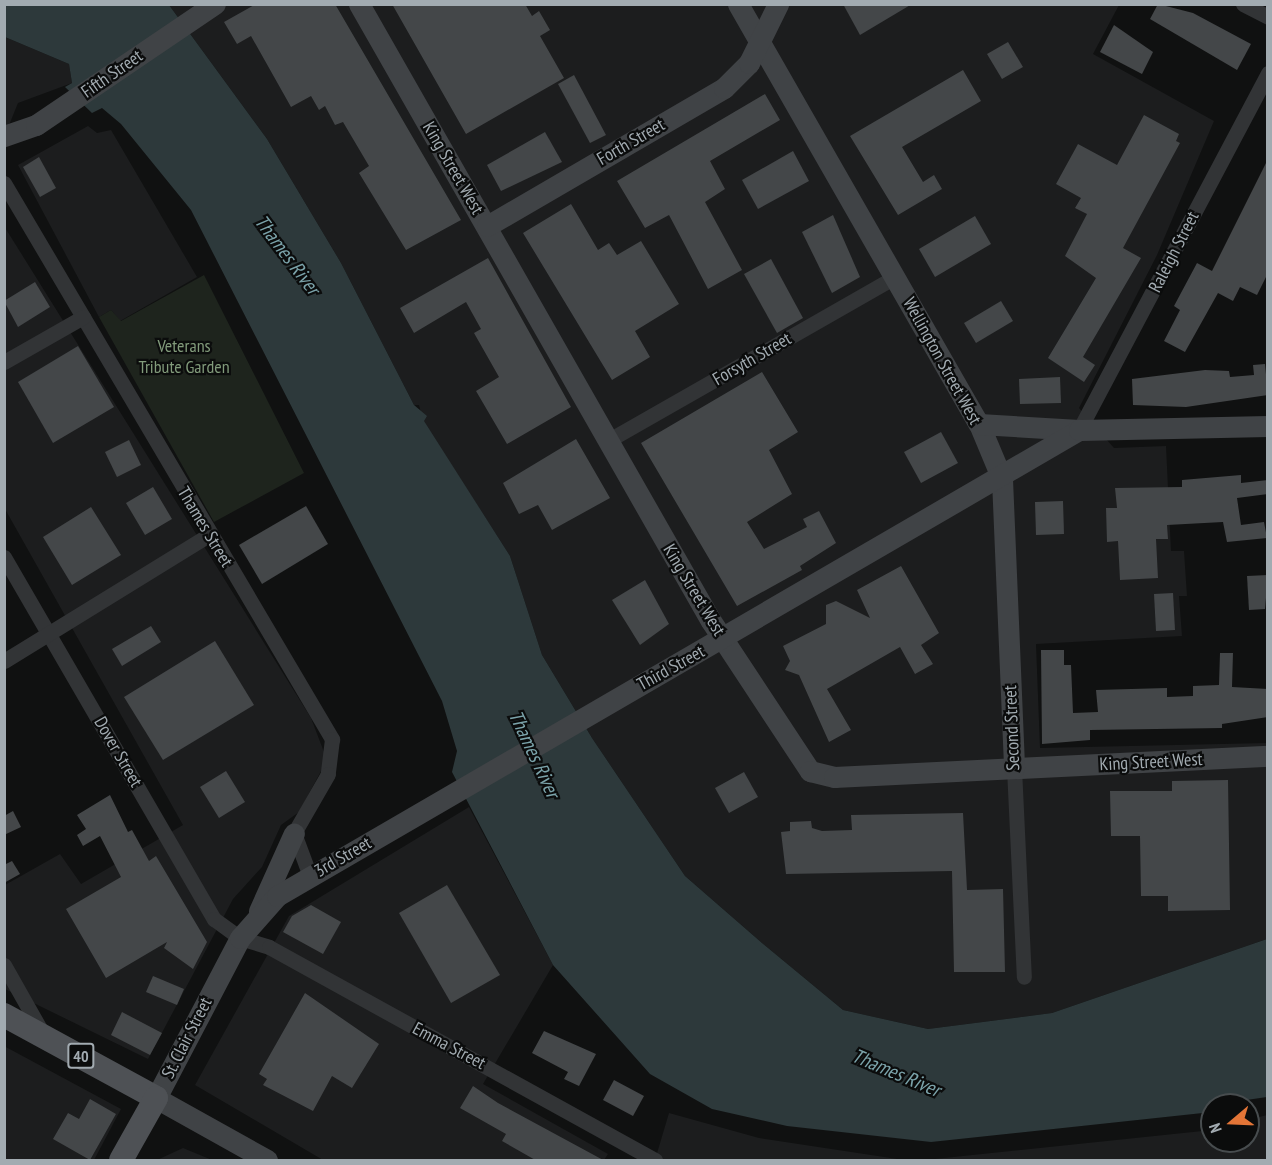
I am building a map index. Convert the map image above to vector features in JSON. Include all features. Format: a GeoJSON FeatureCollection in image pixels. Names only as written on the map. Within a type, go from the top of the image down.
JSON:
{"type":"FeatureCollection","features":[{"type":"Feature","properties":{"kind":"main road","name":"40"},"geometry":{"type":"LineString","coordinates":[[4,1015],[44,1034],[156,1098]]}},
{"type":"Feature","properties":{"kind":"main road","name":"St. Clair Street"},"geometry":{"type":"LineString","coordinates":[[121,1161],[156,1098]]}},
{"type":"Feature","properties":{"kind":"street","name":"King Street West"},"geometry":{"type":"LineString","coordinates":[[359,4],[724,639],[796,756],[822,776],[1268,756]]}},
{"type":"Feature","properties":{"kind":"street","name":"Wellington Street West"},"geometry":{"type":"LineString","coordinates":[[738,4],[979,424],[1002,478]]}},
{"type":"Feature","properties":{"kind":"street","name":"Forth Street"},"geometry":{"type":"LineString","coordinates":[[487,226],[724,88],[749,63],[778,4]]}},
{"type":"Feature","properties":{"kind":"street"},"geometry":{"type":"LineString","coordinates":[[1243,4],[1268,17]]}},
{"type":"Feature","properties":{"kind":"street","name":"Fifth Street"},"geometry":{"type":"LineString","coordinates":[[4,136],[36,125],[210,7]]}},
{"type":"Feature","properties":{"kind":"street","name":"Raleigh Street"},"geometry":{"type":"LineString","coordinates":[[1079,430],[1268,73]]}},
{"type":"Feature","properties":{"kind":"street","name":"Thames Street"},"geometry":{"type":"LineString","coordinates":[[4,183],[209,535],[332,740],[328,774],[294,833]]}},
{"type":"Feature","properties":{"kind":"street","name":"Forsyth Street"},"geometry":{"type":"LineString","coordinates":[[609,440],[895,277]]}},
{"type":"Feature","properties":{"kind":"street"},"geometry":{"type":"LineString","coordinates":[[4,362],[82,317]]}},
{"type":"Feature","properties":{"kind":"street"},"geometry":{"type":"LineString","coordinates":[[979,424],[1079,430],[1268,426]]}},
{"type":"Feature","properties":{"kind":"street"},"geometry":{"type":"LineString","coordinates":[[1002,478],[1079,430]]}},
{"type":"Feature","properties":{"kind":"street","name":"Third Street"},"geometry":{"type":"LineString","coordinates":[[435,803],[1002,478]]}},
{"type":"Feature","properties":{"kind":"street","name":"Second Street"},"geometry":{"type":"LineString","coordinates":[[1002,478],[1024,977]]}},
{"type":"Feature","properties":{"kind":"street"},"geometry":{"type":"LineString","coordinates":[[4,661],[48,631],[209,535]]}},
{"type":"Feature","properties":{"kind":"street","name":"Dover Street"},"geometry":{"type":"LineString","coordinates":[[4,557],[214,919],[240,938]]}},
{"type":"Feature","properties":{"kind":"street","name":"3rd Street"},"geometry":{"type":"LineString","coordinates":[[257,918],[277,896],[435,803]]}},
{"type":"Feature","properties":{"kind":"street"},"geometry":{"type":"LineString","coordinates":[[294,833],[310,876]]}},
{"type":"Feature","properties":{"kind":"street"},"geometry":{"type":"LineString","coordinates":[[257,918],[294,833]]}},
{"type":"Feature","properties":{"kind":"street","name":"St. Clair Street"},"geometry":{"type":"LineString","coordinates":[[156,1098],[240,938],[257,918]]}},
{"type":"Feature","properties":{"kind":"street","name":"Emma Street"},"geometry":{"type":"LineString","coordinates":[[240,938],[268,947],[630,1155],[655,1161]]}},
{"type":"Feature","properties":{"kind":"street"},"geometry":{"type":"LineString","coordinates":[[4,965],[44,1034]]}},
{"type":"Feature","properties":{"kind":"street"},"geometry":{"type":"LineString","coordinates":[[156,1098],[267,1161]]}},
{"type":"Feature","properties":{"kind":"shaded area"},"geometry":{"type":"Polygon","coordinates":[[[169,5],[1119,5],[1093,54],[1214,121],[1157,255],[1079,408],[1114,448],[1166,446],[1171,551],[1184,551],[1187,596],[1179,596],[1182,636],[1036,644],[1040,748],[1267,743],[1267,939],[1052,1013],[928,1029],[843,1010],[762,943],[685,876],[592,738],[542,655],[510,556],[423,421],[419,405],[414,405],[341,263],[267,139],[169,5]]]}},
{"type":"Feature","properties":{"kind":"shaded area"},"geometry":{"type":"Polygon","coordinates":[[[5,37],[69,64],[72,83],[18,103],[5,135],[5,37]]]}},
{"type":"Feature","properties":{"kind":"shaded area"},"geometry":{"type":"Polygon","coordinates":[[[88,126],[97,133],[111,130],[197,277],[120,321],[111,310],[99,317],[18,165],[88,126]]]}},
{"type":"Feature","properties":{"kind":"shaded area"},"geometry":{"type":"Polygon","coordinates":[[[4,226],[311,718],[327,760],[299,812],[281,825],[262,867],[233,899],[148,1059],[5,989],[5,885],[60,854],[81,884],[183,825],[5,509],[4,226]]]}},
{"type":"Feature","properties":{"kind":"shaded area"},"geometry":{"type":"Polygon","coordinates":[[[469,807],[553,965],[483,1084],[608,1154],[604,1160],[323,1160],[195,1085],[289,916],[469,807]]]}},
{"type":"Feature","properties":{"kind":"shaded area"},"geometry":{"type":"Polygon","coordinates":[[[4,1046],[121,1109],[94,1160],[5,1160],[4,1046]]]}},
{"type":"Feature","properties":{"kind":"shaded area"},"geometry":{"type":"Polygon","coordinates":[[[669,1113],[759,1138],[904,1160],[655,1160],[669,1113]]]}},
{"type":"Feature","properties":{"kind":"shaded area"},"geometry":{"type":"Polygon","coordinates":[[[1267,1115],[1267,1160],[925,1160],[1200,1131],[1200,1153],[1260,1153],[1260,1117],[1267,1115]]]}},
{"type":"Feature","properties":{"kind":"shaded area"},"geometry":{"type":"Polygon","coordinates":[[[183,1148],[212,1160],[157,1160],[183,1148]]]}},
{"type":"Feature","properties":{"kind":"green space","name":"Veterans Tribute Garden"},"geometry":{"type":"Polygon","coordinates":[[[204,275],[304,473],[214,522],[99,317],[111,310],[121,321],[204,275]]]}},
{"type":"Feature","properties":{"kind":"water","name":"Thames River"},"geometry":{"type":"Polygon","coordinates":[[[5,5],[169,5],[267,139],[341,263],[414,405],[427,416],[424,421],[510,556],[542,655],[592,738],[685,876],[762,943],[843,1010],[928,1029],[1052,1013],[1267,939],[1267,1097],[1260,1098],[1260,1093],[1200,1093],[1200,1113],[931,1142],[787,1126],[712,1109],[650,1074],[553,965],[452,772],[457,751],[442,701],[191,210],[121,124],[102,108],[92,113],[65,87],[72,83],[69,64],[5,37],[5,5]]]}},
{"type":"Feature","properties":{"kind":"building"},"geometry":{"type":"Polygon","coordinates":[[[256,4],[335,4],[461,220],[406,250],[359,173],[369,166],[343,122],[335,125],[325,106],[319,110],[311,96],[291,107],[251,36],[237,44],[224,22],[256,4]]]}},
{"type":"Feature","properties":{"kind":"building"},"geometry":{"type":"Polygon","coordinates":[[[392,4],[525,4],[532,16],[539,11],[550,30],[540,36],[564,78],[466,134],[392,4]]]}},
{"type":"Feature","properties":{"kind":"building"},"geometry":{"type":"Polygon","coordinates":[[[843,4],[912,4],[860,35],[843,4]]]}},
{"type":"Feature","properties":{"kind":"building"},"geometry":{"type":"Polygon","coordinates":[[[1158,4],[1193,13],[1251,44],[1237,70],[1150,19],[1158,4]]]}},
{"type":"Feature","properties":{"kind":"building"},"geometry":{"type":"Polygon","coordinates":[[[1114,25],[1153,52],[1142,74],[1100,52],[1114,25]]]}},
{"type":"Feature","properties":{"kind":"building"},"geometry":{"type":"Polygon","coordinates":[[[1008,42],[1023,67],[1002,79],[987,54],[1008,42]]]}},
{"type":"Feature","properties":{"kind":"building"},"geometry":{"type":"Polygon","coordinates":[[[963,70],[981,101],[902,147],[923,182],[934,175],[942,189],[898,215],[850,136],[963,70]]]}},
{"type":"Feature","properties":{"kind":"building"},"geometry":{"type":"Polygon","coordinates":[[[574,75],[606,135],[590,143],[558,84],[574,75]]]}},
{"type":"Feature","properties":{"kind":"building"},"geometry":{"type":"Polygon","coordinates":[[[765,94],[780,120],[710,161],[725,189],[705,202],[742,270],[708,289],[669,215],[645,228],[617,181],[765,94]]]}},
{"type":"Feature","properties":{"kind":"building"},"geometry":{"type":"Polygon","coordinates":[[[1144,115],[1179,134],[1176,141],[1180,143],[1123,248],[1141,258],[1083,357],[1095,365],[1084,382],[1048,358],[1096,278],[1065,256],[1087,214],[1075,208],[1081,198],[1056,184],[1078,144],[1117,165],[1144,115]]]}},
{"type":"Feature","properties":{"kind":"building"},"geometry":{"type":"Polygon","coordinates":[[[545,132],[562,162],[501,191],[487,165],[545,132]]]}},
{"type":"Feature","properties":{"kind":"building"},"geometry":{"type":"Polygon","coordinates":[[[793,151],[809,181],[758,209],[742,180],[793,151]]]}},
{"type":"Feature","properties":{"kind":"building"},"geometry":{"type":"Polygon","coordinates":[[[39,157],[56,188],[40,197],[23,167],[39,157]]]}},
{"type":"Feature","properties":{"kind":"building"},"geometry":{"type":"Polygon","coordinates":[[[1268,159],[1268,273],[1257,295],[1240,287],[1233,301],[1218,293],[1185,352],[1164,341],[1180,310],[1174,306],[1197,263],[1212,271],[1268,159]]]}},
{"type":"Feature","properties":{"kind":"building"},"geometry":{"type":"Polygon","coordinates":[[[571,204],[598,250],[609,243],[617,255],[641,241],[679,304],[635,331],[650,357],[612,380],[523,233],[571,204]]]}},
{"type":"Feature","properties":{"kind":"building"},"geometry":{"type":"Polygon","coordinates":[[[833,215],[860,277],[832,293],[802,232],[833,215]]]}},
{"type":"Feature","properties":{"kind":"building"},"geometry":{"type":"Polygon","coordinates":[[[975,216],[991,244],[935,277],[919,249],[975,216]]]}},
{"type":"Feature","properties":{"kind":"building"},"geometry":{"type":"Polygon","coordinates":[[[488,258],[571,407],[507,444],[476,391],[499,377],[474,333],[481,329],[466,302],[414,333],[400,308],[488,258]]]}},
{"type":"Feature","properties":{"kind":"building"},"geometry":{"type":"Polygon","coordinates":[[[771,259],[803,318],[777,333],[744,274],[771,259]]]}},
{"type":"Feature","properties":{"kind":"building"},"geometry":{"type":"Polygon","coordinates":[[[35,282],[50,307],[18,327],[4,301],[35,282]]]}},
{"type":"Feature","properties":{"kind":"building"},"geometry":{"type":"Polygon","coordinates":[[[1001,301],[1013,321],[976,343],[964,323],[1001,301]]]}},
{"type":"Feature","properties":{"kind":"building"},"geometry":{"type":"Polygon","coordinates":[[[78,346],[114,407],[53,443],[18,382],[78,346]]]}},
{"type":"Feature","properties":{"kind":"building"},"geometry":{"type":"Polygon","coordinates":[[[1265,364],[1268,395],[1186,407],[1133,405],[1132,379],[1205,370],[1229,371],[1230,377],[1254,375],[1253,365],[1265,364]]]}},
{"type":"Feature","properties":{"kind":"building"},"geometry":{"type":"Polygon","coordinates":[[[762,372],[798,432],[769,450],[792,494],[747,522],[764,549],[807,527],[803,519],[819,511],[836,543],[800,566],[802,570],[737,606],[641,443],[762,372]]]}},
{"type":"Feature","properties":{"kind":"building"},"geometry":{"type":"Polygon","coordinates":[[[1060,377],[1061,403],[1020,404],[1019,379],[1060,377]]]}},
{"type":"Feature","properties":{"kind":"building"},"geometry":{"type":"Polygon","coordinates":[[[941,432],[958,463],[921,483],[904,452],[941,432]]]}},
{"type":"Feature","properties":{"kind":"building"},"geometry":{"type":"Polygon","coordinates":[[[576,439],[610,498],[552,530],[538,505],[519,514],[503,483],[576,439]]]}},
{"type":"Feature","properties":{"kind":"building"},"geometry":{"type":"Polygon","coordinates":[[[129,440],[141,465],[117,477],[105,452],[129,440]]]}},
{"type":"Feature","properties":{"kind":"building"},"geometry":{"type":"Polygon","coordinates":[[[1241,475],[1241,483],[1268,480],[1268,494],[1237,498],[1241,525],[1264,522],[1267,538],[1227,542],[1223,522],[1167,525],[1168,539],[1156,539],[1158,578],[1120,580],[1118,541],[1107,542],[1106,508],[1117,508],[1115,488],[1182,487],[1182,480],[1241,475]]]}},
{"type":"Feature","properties":{"kind":"building"},"geometry":{"type":"Polygon","coordinates":[[[153,487],[172,519],[145,535],[126,503],[153,487]]]}},
{"type":"Feature","properties":{"kind":"building"},"geometry":{"type":"Polygon","coordinates":[[[1063,501],[1064,534],[1036,535],[1035,502],[1063,501]]]}},
{"type":"Feature","properties":{"kind":"building"},"geometry":{"type":"Polygon","coordinates":[[[306,506],[328,544],[262,584],[239,545],[306,506]]]}},
{"type":"Feature","properties":{"kind":"building"},"geometry":{"type":"Polygon","coordinates":[[[91,507],[121,555],[72,585],[43,537],[91,507]]]}},
{"type":"Feature","properties":{"kind":"building"},"geometry":{"type":"Polygon","coordinates":[[[901,566],[939,633],[921,645],[933,664],[915,674],[900,647],[827,689],[851,730],[829,742],[799,675],[785,670],[790,661],[783,646],[826,624],[826,605],[836,601],[870,618],[857,590],[901,566]]]}},
{"type":"Feature","properties":{"kind":"building"},"geometry":{"type":"Polygon","coordinates":[[[1268,575],[1265,609],[1249,610],[1247,576],[1268,575]]]}},
{"type":"Feature","properties":{"kind":"building"},"geometry":{"type":"Polygon","coordinates":[[[645,580],[669,624],[640,645],[612,600],[645,580]]]}},
{"type":"Feature","properties":{"kind":"building"},"geometry":{"type":"Polygon","coordinates":[[[1173,593],[1175,630],[1156,631],[1154,594],[1173,593]]]}},
{"type":"Feature","properties":{"kind":"building"},"geometry":{"type":"Polygon","coordinates":[[[151,626],[161,642],[122,666],[112,649],[151,626]]]}},
{"type":"Feature","properties":{"kind":"building"},"geometry":{"type":"Polygon","coordinates":[[[215,641],[254,705],[163,760],[124,697],[215,641]]]}},
{"type":"Feature","properties":{"kind":"building"},"geometry":{"type":"Polygon","coordinates":[[[1041,650],[1064,650],[1064,665],[1071,665],[1073,713],[1098,712],[1096,690],[1167,688],[1167,697],[1193,696],[1193,686],[1219,685],[1220,653],[1233,653],[1232,687],[1268,689],[1268,717],[1222,724],[1222,728],[1090,730],[1090,740],[1042,744],[1041,650]]]}},
{"type":"Feature","properties":{"kind":"building"},"geometry":{"type":"Polygon","coordinates":[[[226,771],[245,802],[219,818],[200,787],[226,771]]]}},
{"type":"Feature","properties":{"kind":"building"},"geometry":{"type":"Polygon","coordinates":[[[744,772],[758,797],[729,813],[715,788],[744,772]]]}},
{"type":"Feature","properties":{"kind":"building"},"geometry":{"type":"Polygon","coordinates":[[[1228,780],[1230,910],[1168,911],[1168,896],[1141,896],[1140,836],[1111,836],[1110,791],[1172,791],[1172,781],[1228,780]]]}},
{"type":"Feature","properties":{"kind":"building"},"geometry":{"type":"Polygon","coordinates":[[[110,795],[128,832],[132,830],[149,861],[156,856],[207,942],[193,969],[164,948],[167,942],[106,978],[66,909],[121,877],[100,836],[83,846],[77,835],[86,829],[77,815],[110,795]]]}},
{"type":"Feature","properties":{"kind":"building"},"geometry":{"type":"Polygon","coordinates":[[[13,811],[21,827],[4,835],[4,816],[13,811]]]}},
{"type":"Feature","properties":{"kind":"building"},"geometry":{"type":"Polygon","coordinates":[[[963,813],[967,890],[1003,889],[1005,972],[954,972],[952,871],[786,874],[781,832],[790,831],[790,822],[811,821],[812,828],[822,831],[852,830],[851,815],[963,813]]]}},
{"type":"Feature","properties":{"kind":"building"},"geometry":{"type":"Polygon","coordinates":[[[12,861],[20,874],[4,883],[4,865],[12,861]]]}},
{"type":"Feature","properties":{"kind":"building"},"geometry":{"type":"Polygon","coordinates":[[[447,885],[500,975],[451,1003],[399,913],[447,885]]]}},
{"type":"Feature","properties":{"kind":"building"},"geometry":{"type":"Polygon","coordinates":[[[311,905],[341,922],[323,954],[283,932],[292,916],[311,905]]]}},
{"type":"Feature","properties":{"kind":"building"},"geometry":{"type":"Polygon","coordinates":[[[153,976],[184,989],[177,1005],[146,992],[153,976]]]}},
{"type":"Feature","properties":{"kind":"building"},"geometry":{"type":"Polygon","coordinates":[[[305,993],[379,1044],[352,1088],[332,1076],[313,1111],[263,1085],[267,1079],[259,1074],[305,993]]]}},
{"type":"Feature","properties":{"kind":"building"},"geometry":{"type":"Polygon","coordinates":[[[122,1012],[162,1033],[150,1055],[111,1035],[122,1012]]]}},
{"type":"Feature","properties":{"kind":"building"},"geometry":{"type":"Polygon","coordinates":[[[544,1031],[596,1054],[579,1086],[564,1079],[568,1072],[532,1053],[544,1031]]]}},
{"type":"Feature","properties":{"kind":"building"},"geometry":{"type":"Polygon","coordinates":[[[614,1080],[644,1096],[633,1116],[603,1100],[614,1080]]]}},
{"type":"Feature","properties":{"kind":"building"},"geometry":{"type":"Polygon","coordinates":[[[473,1086],[498,1103],[605,1161],[537,1161],[502,1141],[506,1134],[460,1108],[473,1086]]]}},
{"type":"Feature","properties":{"kind":"building"},"geometry":{"type":"Polygon","coordinates":[[[90,1099],[116,1114],[90,1160],[53,1139],[68,1113],[79,1119],[90,1099]]]}}]}
